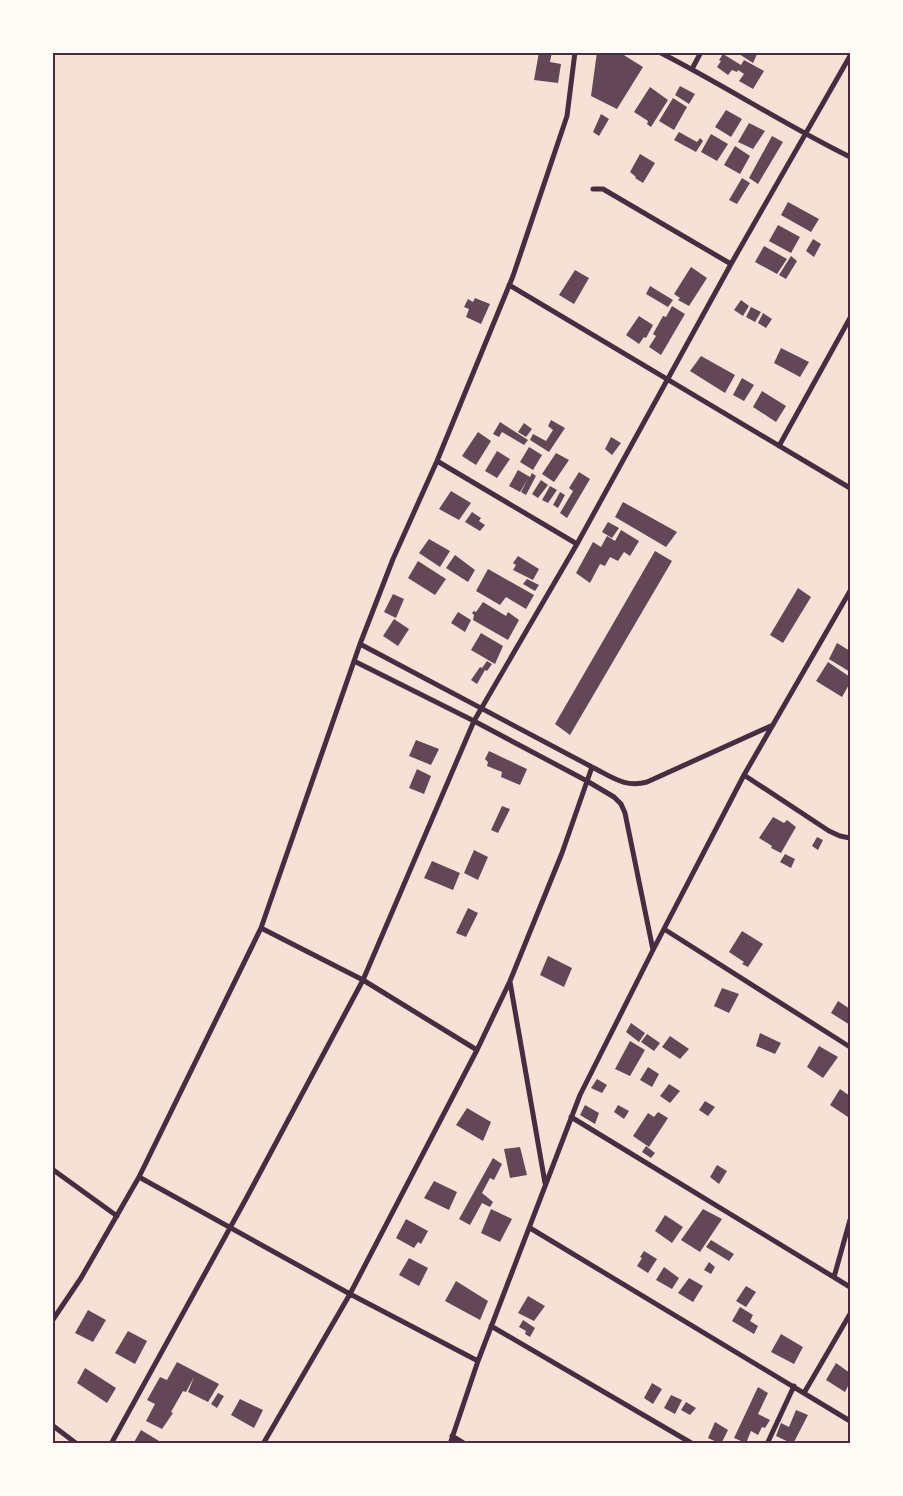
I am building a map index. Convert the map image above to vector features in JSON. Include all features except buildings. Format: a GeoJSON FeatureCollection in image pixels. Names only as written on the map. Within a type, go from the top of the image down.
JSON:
{"type":"FeatureCollection","features":[{"type":"Feature","properties":{"kind":"street"},"geometry":{"type":"LineString","coordinates":[[52,1321],[81,1278],[139,1178],[261,928],[360,644],[513,276],[567,116],[575,52]]}},
{"type":"Feature","properties":{"kind":"street"},"geometry":{"type":"LineString","coordinates":[[659,52],[850,158]]}},
{"type":"Feature","properties":{"kind":"street"},"geometry":{"type":"LineString","coordinates":[[692,69],[701,52]]}},
{"type":"Feature","properties":{"kind":"street"},"geometry":{"type":"LineString","coordinates":[[111,1444],[363,980],[481,707],[577,544],[731,264],[850,56]]}},
{"type":"Feature","properties":{"kind":"street"},"geometry":{"type":"LineString","coordinates":[[592,189],[603,189],[731,264]]}},
{"type":"Feature","properties":{"kind":"street"},"geometry":{"type":"LineString","coordinates":[[509,285],[850,488]]}},
{"type":"Feature","properties":{"kind":"street"},"geometry":{"type":"LineString","coordinates":[[778,446],[850,318]]}},
{"type":"Feature","properties":{"kind":"street"},"geometry":{"type":"LineString","coordinates":[[437,461],[577,544]]}},
{"type":"Feature","properties":{"kind":"street"},"geometry":{"type":"LineString","coordinates":[[450,1444],[491,1326],[580,1096],[744,775],[850,591]]}},
{"type":"Feature","properties":{"kind":"street"},"geometry":{"type":"LineString","coordinates":[[360,644],[592,768],[628,784],[637,785],[648,782],[773,724]]}},
{"type":"Feature","properties":{"kind":"street"},"geometry":{"type":"LineString","coordinates":[[354,662],[474,721],[588,781],[621,804],[626,813],[653,950]]}},
{"type":"Feature","properties":{"kind":"street"},"geometry":{"type":"LineString","coordinates":[[263,1444],[350,1294],[477,1050],[510,981],[562,853],[592,768]]}},
{"type":"Feature","properties":{"kind":"street"},"geometry":{"type":"LineString","coordinates":[[744,775],[829,832],[850,838]]}},
{"type":"Feature","properties":{"kind":"street"},"geometry":{"type":"LineString","coordinates":[[261,928],[363,980],[477,1050]]}},
{"type":"Feature","properties":{"kind":"street"},"geometry":{"type":"LineString","coordinates":[[664,929],[850,1047]]}},
{"type":"Feature","properties":{"kind":"street"},"geometry":{"type":"LineString","coordinates":[[510,981],[546,1184]]}},
{"type":"Feature","properties":{"kind":"street"},"geometry":{"type":"LineString","coordinates":[[571,1118],[850,1287]]}},
{"type":"Feature","properties":{"kind":"street"},"geometry":{"type":"LineString","coordinates":[[52,1169],[117,1216]]}},
{"type":"Feature","properties":{"kind":"street"},"geometry":{"type":"LineString","coordinates":[[139,1178],[350,1294],[478,1361]]}},
{"type":"Feature","properties":{"kind":"street"},"geometry":{"type":"LineString","coordinates":[[834,1277],[850,1220]]}},
{"type":"Feature","properties":{"kind":"street"},"geometry":{"type":"LineString","coordinates":[[530,1228],[850,1421]]}},
{"type":"Feature","properties":{"kind":"street"},"geometry":{"type":"LineString","coordinates":[[804,1393],[850,1314]]}},
{"type":"Feature","properties":{"kind":"street"},"geometry":{"type":"LineString","coordinates":[[491,1326],[693,1444]]}},
{"type":"Feature","properties":{"kind":"street"},"geometry":{"type":"LineString","coordinates":[[767,1444],[794,1386]]}},
{"type":"Feature","properties":{"kind":"street"},"geometry":{"type":"LineString","coordinates":[[52,1425],[77,1444]]}},
{"type":"Feature","properties":{"kind":"street"},"geometry":{"type":"LineString","coordinates":[[452,1436],[465,1444]]}}]}
